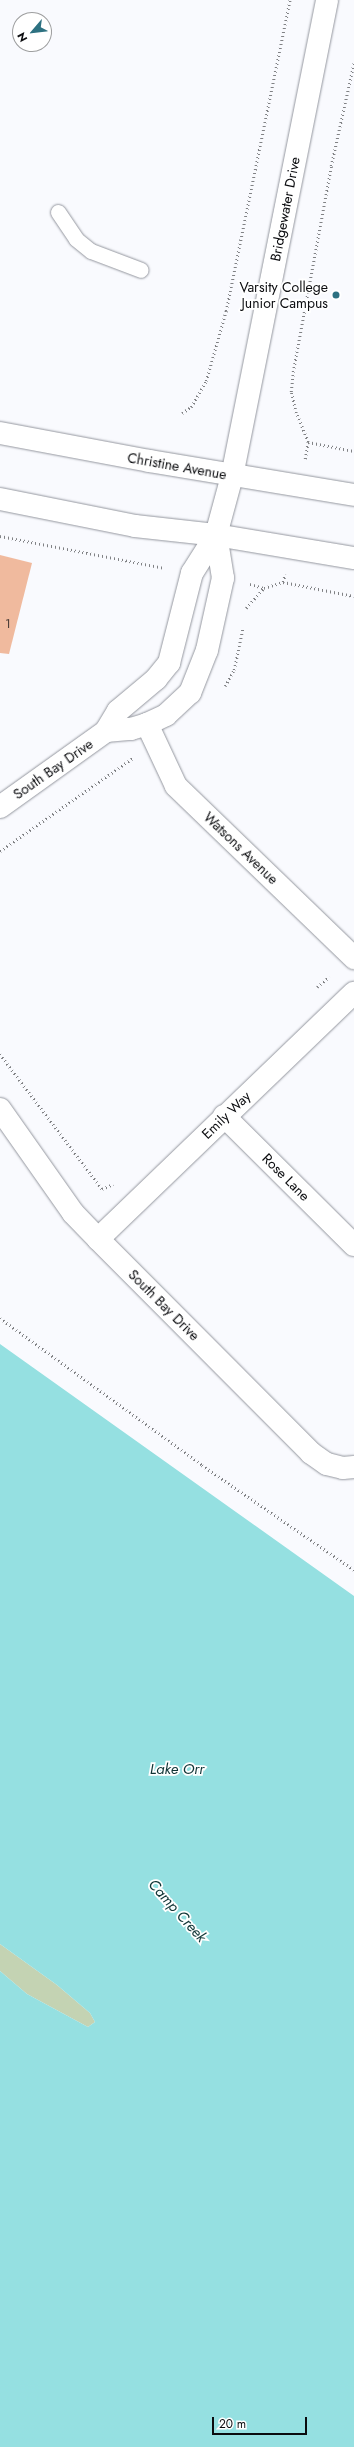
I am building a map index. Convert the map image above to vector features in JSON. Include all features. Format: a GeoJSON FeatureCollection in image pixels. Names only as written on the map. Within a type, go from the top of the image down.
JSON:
{"type":"FeatureCollection","features":[{"type":"Feature","properties":{"kind":"street","name":"Bridgewater Drive"},"geometry":{"type":"LineString","coordinates":[[216,535],[232,476],[327,0]]}},
{"type":"Feature","properties":{"kind":"street","name":"Christine Avenue"},"geometry":{"type":"LineString","coordinates":[[0,433],[232,476],[354,495]]}},
{"type":"Feature","properties":{"kind":"street"},"geometry":{"type":"LineString","coordinates":[[0,499],[135,526],[216,535],[354,558]]}},
{"type":"Feature","properties":{"kind":"street","name":"South Bay Drive"},"geometry":{"type":"LineString","coordinates":[[106,732],[131,729],[147,724],[166,715],[190,693],[202,666],[223,578],[216,535]]}},
{"type":"Feature","properties":{"kind":"street","name":"South Bay Drive"},"geometry":{"type":"LineString","coordinates":[[0,807],[106,732],[118,710],[156,679],[169,663],[192,573],[216,535]]}},
{"type":"Feature","properties":{"kind":"street","name":"Watsons Avenue"},"geometry":{"type":"LineString","coordinates":[[147,724],[176,786],[354,958]]}},
{"type":"Feature","properties":{"kind":"street","name":"Emily Way"},"geometry":{"type":"LineString","coordinates":[[98,1239],[224,1116],[354,993]]}},
{"type":"Feature","properties":{"kind":"street","name":"South Bay Drive"},"geometry":{"type":"LineString","coordinates":[[0,1109],[73,1213],[98,1239],[311,1453],[327,1464],[343,1468],[354,1467]]}},
{"type":"Feature","properties":{"kind":"street","name":"Rose Lane"},"geometry":{"type":"LineString","coordinates":[[224,1116],[352,1238]]}},
{"type":"Feature","properties":{"kind":"lane"},"geometry":{"type":"LineString","coordinates":[[58,212],[76,239],[91,250],[141,270]]}},
{"type":"Feature","properties":{"kind":"path"},"geometry":{"type":"LineString","coordinates":[[182,413],[191,407],[206,382],[226,311],[290,0]]}},
{"type":"Feature","properties":{"kind":"path"},"geometry":{"type":"LineString","coordinates":[[354,62],[331,166],[291,392],[296,413],[308,442],[354,452]]}},
{"type":"Feature","properties":{"kind":"path"},"geometry":{"type":"LineString","coordinates":[[0,536],[142,564]]}},
{"type":"Feature","properties":{"kind":"path"},"geometry":{"type":"LineString","coordinates":[[245,609],[264,588],[283,582],[354,596]]}},
{"type":"Feature","properties":{"kind":"path"},"geometry":{"type":"LineString","coordinates":[[224,688],[234,670],[243,625]]}},
{"type":"Feature","properties":{"kind":"path"},"geometry":{"type":"LineString","coordinates":[[0,850],[135,756]]}},
{"type":"Feature","properties":{"kind":"path"},"geometry":{"type":"LineString","coordinates":[[311,993],[327,976],[333,978]]}},
{"type":"Feature","properties":{"kind":"path"},"geometry":{"type":"LineString","coordinates":[[0,1054],[102,1189],[118,1183]]}},
{"type":"Feature","properties":{"kind":"path"},"geometry":{"type":"LineString","coordinates":[[0,1318],[202,1464],[354,1570]]}},
{"type":"Feature","properties":{"kind":"green space"},"geometry":{"type":"Polygon","coordinates":[[[0,1944],[57,1985],[90,2013],[95,2022],[88,2027],[27,1994],[0,1971],[0,1944]]]}},
{"type":"Feature","properties":{"kind":"water","name":"Lake Orr"},"geometry":{"type":"Polygon","coordinates":[[[0,1344],[354,1596],[354,2447],[0,2447],[0,1971],[27,1994],[88,2027],[95,2022],[90,2013],[57,1985],[0,1944],[0,1344]]]}},
{"type":"Feature","properties":{"kind":"building"},"geometry":{"type":"Polygon","coordinates":[[[0,555],[32,563],[9,654],[0,653],[0,555]]]}},
{"type":"Feature","properties":{"kind":"place","name":"Varsity College Junior Campus"},"geometry":{"type":"Point","coordinates":[336,295]}},
{"type":"Feature","properties":{"kind":"water label","name":"Camp Creek"},"geometry":{"type":"Point","coordinates":[177,1911]}}]}
